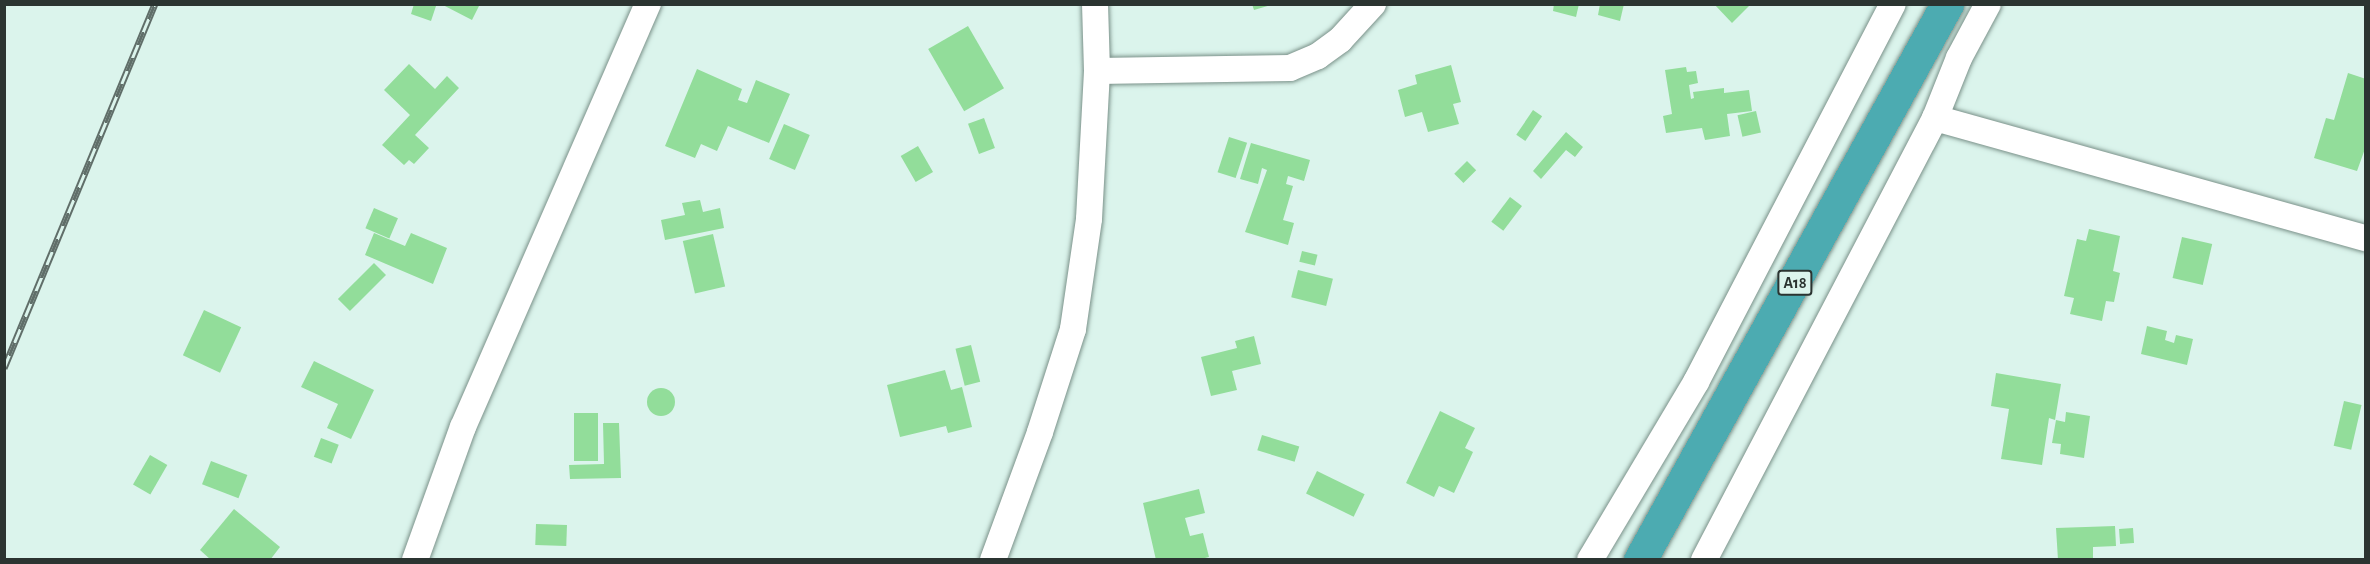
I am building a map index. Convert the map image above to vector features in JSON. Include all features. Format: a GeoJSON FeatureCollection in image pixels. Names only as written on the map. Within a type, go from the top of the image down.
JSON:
{"type":"FeatureCollection","features":[{"type":"Feature","properties":{"kind":"highway","name":"A18"},"geometry":{"type":"LineString","coordinates":[[1640,560],[1947,4]]}},
{"type":"Feature","properties":{"kind":"street"},"geometry":{"type":"LineString","coordinates":[[415,560],[463,428],[648,4]]}},
{"type":"Feature","properties":{"kind":"street"},"geometry":{"type":"LineString","coordinates":[[993,560],[1040,432],[1072,330],[1089,219],[1097,71],[1095,4]]}},
{"type":"Feature","properties":{"kind":"street"},"geometry":{"type":"LineString","coordinates":[[1097,71],[1290,68],[1318,56],[1340,40],[1373,4]]}},
{"type":"Feature","properties":{"kind":"street"},"geometry":{"type":"LineString","coordinates":[[1590,560],[1696,382],[1893,4]]}},
{"type":"Feature","properties":{"kind":"street"},"geometry":{"type":"LineString","coordinates":[[1704,560],[1935,118],[1959,58],[1988,4]]}},
{"type":"Feature","properties":{"kind":"street"},"geometry":{"type":"LineString","coordinates":[[1935,118],[2366,238]]}},
{"type":"Feature","properties":{"kind":"building"},"geometry":{"type":"Polygon","coordinates":[[[414,4],[436,6],[431,21],[411,14],[414,4]]]}},
{"type":"Feature","properties":{"kind":"building"},"geometry":{"type":"Polygon","coordinates":[[[441,4],[480,4],[472,20],[441,4]]]}},
{"type":"Feature","properties":{"kind":"building"},"geometry":{"type":"Polygon","coordinates":[[[1252,4],[1271,4],[1271,5],[1254,10],[1252,4]]]}},
{"type":"Feature","properties":{"kind":"building"},"geometry":{"type":"Polygon","coordinates":[[[1554,4],[1579,4],[1576,17],[1553,11],[1554,4]]]}},
{"type":"Feature","properties":{"kind":"building"},"geometry":{"type":"Polygon","coordinates":[[[1600,4],[1624,4],[1620,21],[1598,15],[1600,4]]]}},
{"type":"Feature","properties":{"kind":"building"},"geometry":{"type":"Polygon","coordinates":[[[1714,4],[1751,4],[1732,23],[1714,4]]]}},
{"type":"Feature","properties":{"kind":"building"},"geometry":{"type":"Polygon","coordinates":[[[968,26],[1004,88],[964,111],[928,49],[968,26]]]}},
{"type":"Feature","properties":{"kind":"building"},"geometry":{"type":"Polygon","coordinates":[[[409,64],[435,89],[447,76],[459,88],[415,135],[429,148],[414,164],[409,160],[404,165],[382,145],[410,115],[384,90],[409,64]]]}},
{"type":"Feature","properties":{"kind":"building"},"geometry":{"type":"Polygon","coordinates":[[[1451,65],[1461,102],[1453,104],[1459,124],[1428,132],[1422,112],[1405,117],[1398,90],[1417,84],[1415,75],[1451,65]]]}},
{"type":"Feature","properties":{"kind":"building"},"geometry":{"type":"Polygon","coordinates":[[[1686,67],[1687,72],[1696,71],[1698,83],[1689,85],[1691,99],[1694,98],[1693,92],[1724,88],[1724,93],[1749,90],[1752,111],[1727,114],[1730,136],[1705,140],[1702,128],[1666,133],[1663,116],[1672,114],[1665,70],[1686,67]]]}},
{"type":"Feature","properties":{"kind":"building"},"geometry":{"type":"Polygon","coordinates":[[[697,69],[742,89],[738,100],[747,103],[756,80],[790,94],[769,143],[728,126],[717,151],[701,144],[695,158],[665,146],[697,69]]]}},
{"type":"Feature","properties":{"kind":"building"},"geometry":{"type":"Polygon","coordinates":[[[2348,73],[2366,79],[2366,146],[2357,171],[2314,158],[2326,118],[2334,120],[2348,73]]]}},
{"type":"Feature","properties":{"kind":"building"},"geometry":{"type":"Polygon","coordinates":[[[1533,110],[1542,116],[1525,141],[1516,135],[1533,110]]]}},
{"type":"Feature","properties":{"kind":"building"},"geometry":{"type":"Polygon","coordinates":[[[1756,111],[1761,132],[1742,137],[1737,115],[1756,111]]]}},
{"type":"Feature","properties":{"kind":"building"},"geometry":{"type":"Polygon","coordinates":[[[984,118],[995,148],[979,154],[968,124],[984,118]]]}},
{"type":"Feature","properties":{"kind":"building"},"geometry":{"type":"Polygon","coordinates":[[[784,124],[810,135],[795,170],[769,159],[784,124]]]}},
{"type":"Feature","properties":{"kind":"building"},"geometry":{"type":"Polygon","coordinates":[[[1566,132],[1583,147],[1575,157],[1566,150],[1541,179],[1533,171],[1566,132]]]}},
{"type":"Feature","properties":{"kind":"building"},"geometry":{"type":"Polygon","coordinates":[[[1229,137],[1247,143],[1236,178],[1218,172],[1229,137]]]}},
{"type":"Feature","properties":{"kind":"building"},"geometry":{"type":"Polygon","coordinates":[[[1251,143],[1310,160],[1304,181],[1288,176],[1286,184],[1293,186],[1283,220],[1294,223],[1288,245],[1245,232],[1267,170],[1262,168],[1258,184],[1240,179],[1251,143]]]}},
{"type":"Feature","properties":{"kind":"building"},"geometry":{"type":"Polygon","coordinates":[[[918,146],[933,172],[916,182],[901,156],[918,146]]]}},
{"type":"Feature","properties":{"kind":"building"},"geometry":{"type":"Polygon","coordinates":[[[1467,161],[1476,170],[1463,183],[1454,174],[1467,161]]]}},
{"type":"Feature","properties":{"kind":"building"},"geometry":{"type":"Polygon","coordinates":[[[1510,197],[1522,206],[1503,231],[1491,222],[1510,197]]]}},
{"type":"Feature","properties":{"kind":"building"},"geometry":{"type":"Polygon","coordinates":[[[700,200],[703,212],[720,208],[724,228],[665,240],[661,220],[685,215],[682,203],[700,200]]]}},
{"type":"Feature","properties":{"kind":"building"},"geometry":{"type":"Polygon","coordinates":[[[374,208],[398,218],[389,238],[365,228],[374,208]]]}},
{"type":"Feature","properties":{"kind":"building"},"geometry":{"type":"Polygon","coordinates":[[[2089,229],[2120,236],[2113,271],[2120,273],[2114,302],[2106,301],[2102,321],[2070,314],[2074,298],[2064,296],[2077,239],[2086,241],[2089,229]]]}},
{"type":"Feature","properties":{"kind":"building"},"geometry":{"type":"Polygon","coordinates":[[[374,233],[405,246],[411,233],[447,248],[433,284],[365,255],[374,233]]]}},
{"type":"Feature","properties":{"kind":"building"},"geometry":{"type":"Polygon","coordinates":[[[713,234],[725,287],[695,294],[683,241],[713,234]]]}},
{"type":"Feature","properties":{"kind":"building"},"geometry":{"type":"Polygon","coordinates":[[[2182,237],[2212,244],[2203,285],[2173,278],[2182,237]]]}},
{"type":"Feature","properties":{"kind":"building"},"geometry":{"type":"Polygon","coordinates":[[[1302,251],[1318,255],[1315,266],[1299,262],[1302,251]]]}},
{"type":"Feature","properties":{"kind":"building"},"geometry":{"type":"Polygon","coordinates":[[[374,263],[386,275],[350,311],[338,299],[374,263]]]}},
{"type":"Feature","properties":{"kind":"building"},"geometry":{"type":"Polygon","coordinates":[[[1298,270],[1333,279],[1326,306],[1291,297],[1298,270]]]}},
{"type":"Feature","properties":{"kind":"building"},"geometry":{"type":"Polygon","coordinates":[[[204,310],[241,327],[220,373],[183,355],[204,310]]]}},
{"type":"Feature","properties":{"kind":"building"},"geometry":{"type":"Polygon","coordinates":[[[2147,326],[2167,331],[2165,340],[2174,343],[2176,335],[2193,339],[2187,365],[2141,354],[2147,326]]]}},
{"type":"Feature","properties":{"kind":"building"},"geometry":{"type":"Polygon","coordinates":[[[1254,336],[1261,364],[1232,371],[1237,390],[1211,396],[1201,357],[1237,348],[1235,341],[1254,336]]]}},
{"type":"Feature","properties":{"kind":"building"},"geometry":{"type":"Polygon","coordinates":[[[971,345],[980,382],[965,386],[955,349],[971,345]]]}},
{"type":"Feature","properties":{"kind":"building"},"geometry":{"type":"Polygon","coordinates":[[[314,361],[374,390],[351,439],[327,428],[338,404],[301,387],[314,361]]]}},
{"type":"Feature","properties":{"kind":"building"},"geometry":{"type":"Polygon","coordinates":[[[945,370],[951,390],[962,387],[972,427],[948,433],[946,426],[900,437],[887,385],[945,370]]]}},
{"type":"Feature","properties":{"kind":"building"},"geometry":{"type":"Polygon","coordinates":[[[1996,373],[2061,384],[2055,420],[2049,418],[2042,465],[2001,459],[2009,409],[1991,406],[1996,373]]]}},
{"type":"Feature","properties":{"kind":"building"},"geometry":{"type":"Polygon","coordinates":[[[661,388],[671,392],[675,402],[671,412],[661,416],[651,412],[647,402],[651,392],[661,388]]]}},
{"type":"Feature","properties":{"kind":"building"},"geometry":{"type":"Polygon","coordinates":[[[2344,401],[2362,405],[2351,450],[2334,446],[2344,401]]]}},
{"type":"Feature","properties":{"kind":"building"},"geometry":{"type":"Polygon","coordinates":[[[1440,411],[1475,428],[1465,448],[1473,452],[1454,493],[1439,486],[1434,497],[1406,483],[1440,411]]]}},
{"type":"Feature","properties":{"kind":"building"},"geometry":{"type":"Polygon","coordinates":[[[2066,412],[2090,416],[2084,458],[2060,454],[2061,444],[2052,443],[2056,420],[2065,422],[2066,412]]]}},
{"type":"Feature","properties":{"kind":"building"},"geometry":{"type":"Polygon","coordinates":[[[574,413],[598,413],[598,461],[574,461],[574,413]]]}},
{"type":"Feature","properties":{"kind":"building"},"geometry":{"type":"Polygon","coordinates":[[[603,423],[619,423],[621,478],[570,479],[569,465],[604,464],[603,423]]]}},
{"type":"Feature","properties":{"kind":"building"},"geometry":{"type":"Polygon","coordinates":[[[1262,435],[1299,446],[1295,462],[1257,450],[1262,435]]]}},
{"type":"Feature","properties":{"kind":"building"},"geometry":{"type":"Polygon","coordinates":[[[321,438],[339,445],[332,463],[314,457],[321,438]]]}},
{"type":"Feature","properties":{"kind":"building"},"geometry":{"type":"Polygon","coordinates":[[[150,455],[167,465],[150,494],[133,484],[150,455]]]}},
{"type":"Feature","properties":{"kind":"building"},"geometry":{"type":"Polygon","coordinates":[[[211,461],[247,475],[238,498],[202,484],[211,461]]]}},
{"type":"Feature","properties":{"kind":"building"},"geometry":{"type":"Polygon","coordinates":[[[1317,471],[1365,494],[1354,517],[1306,493],[1317,471]]]}},
{"type":"Feature","properties":{"kind":"building"},"geometry":{"type":"Polygon","coordinates":[[[1199,489],[1205,513],[1185,518],[1190,536],[1203,533],[1209,557],[1197,560],[1156,560],[1143,503],[1199,489]]]}},
{"type":"Feature","properties":{"kind":"building"},"geometry":{"type":"Polygon","coordinates":[[[234,509],[280,547],[270,560],[211,560],[200,550],[234,509]]]}},
{"type":"Feature","properties":{"kind":"building"},"geometry":{"type":"Polygon","coordinates":[[[536,524],[567,525],[566,546],[535,545],[536,524]]]}},
{"type":"Feature","properties":{"kind":"building"},"geometry":{"type":"Polygon","coordinates":[[[2115,526],[2116,546],[2093,547],[2093,560],[2058,560],[2056,528],[2115,526]]]}},
{"type":"Feature","properties":{"kind":"building"},"geometry":{"type":"Polygon","coordinates":[[[2133,528],[2134,543],[2120,544],[2119,529],[2133,528]]]}},
{"type":"Feature","properties":{"kind":"railway"},"geometry":{"type":"LineString","coordinates":[[4,368],[155,4]]}}]}
